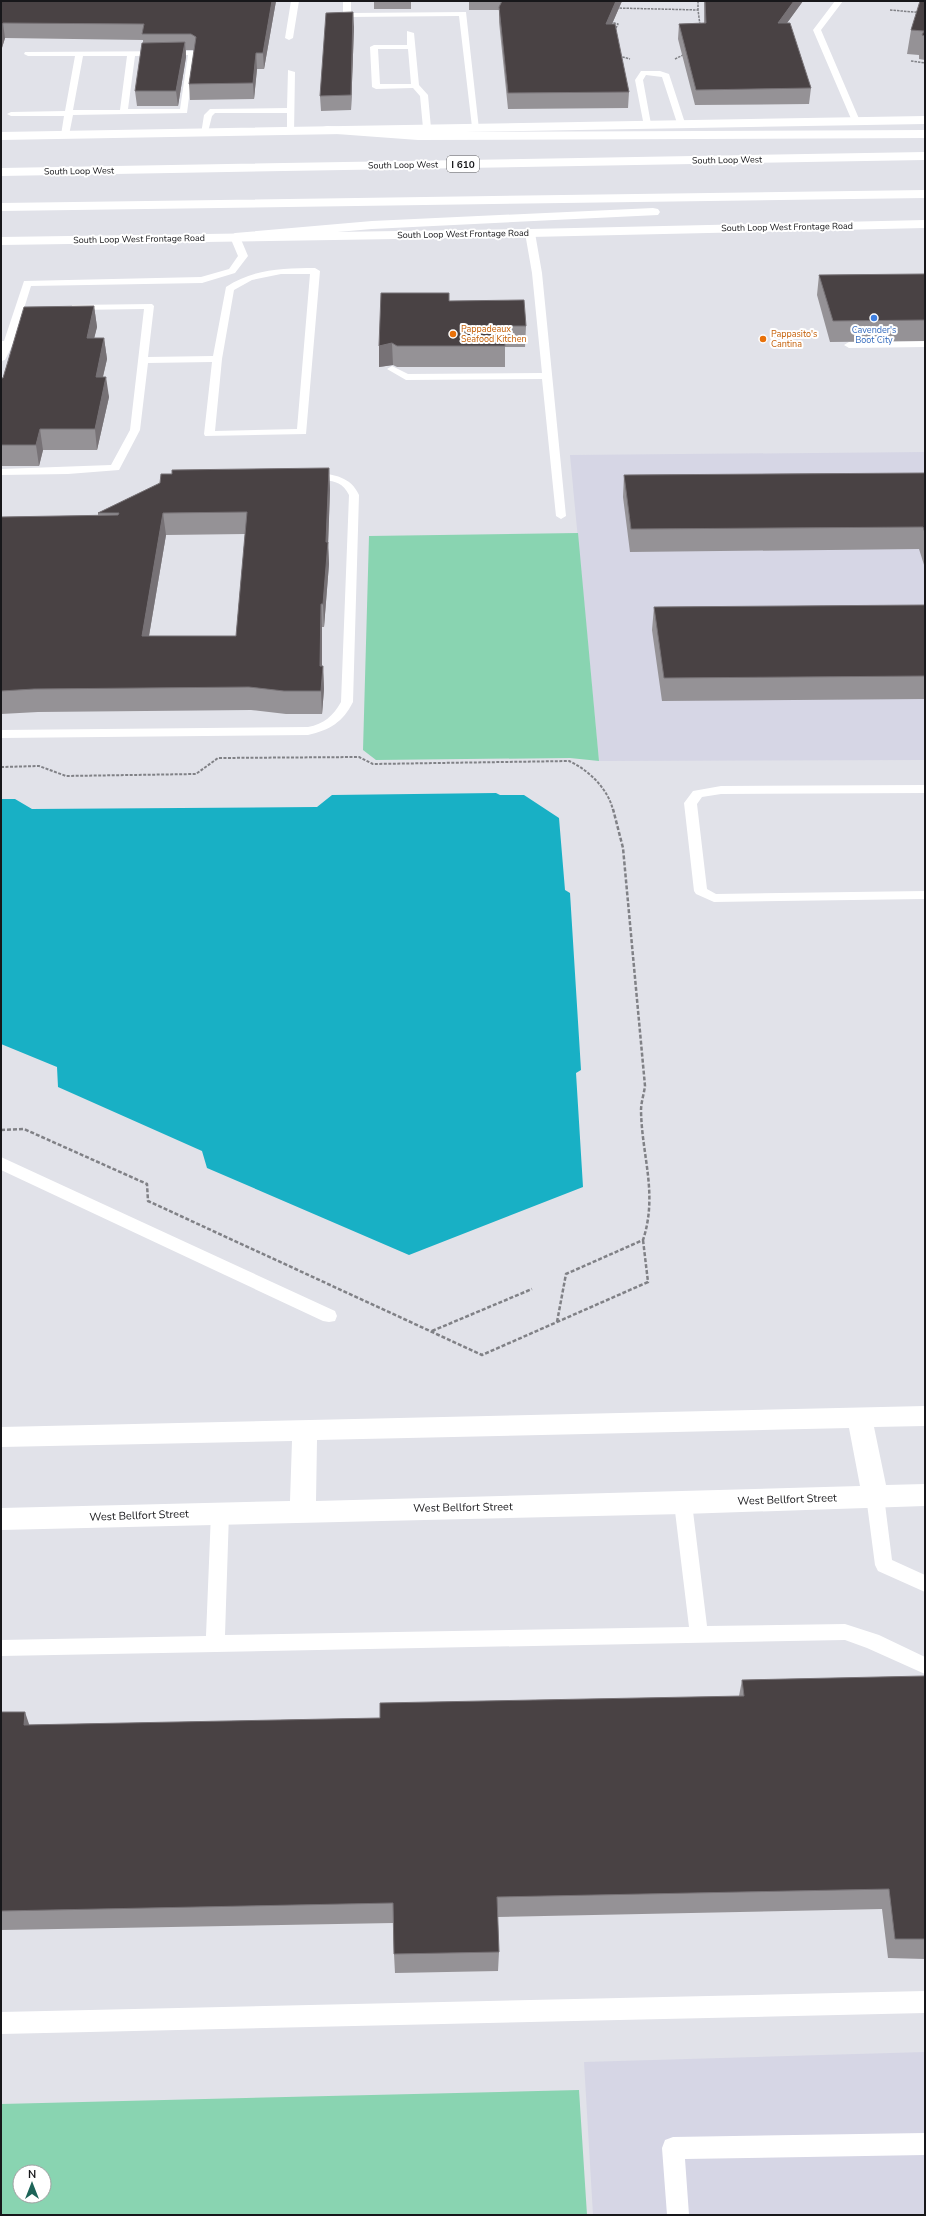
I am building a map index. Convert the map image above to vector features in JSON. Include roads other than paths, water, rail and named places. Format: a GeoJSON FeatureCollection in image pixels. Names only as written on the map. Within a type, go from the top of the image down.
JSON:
{"type":"FeatureCollection","features":[{"type":"Feature","properties":{"kind":"main road"},"geometry":{"type":"LineString","coordinates":[[1,136],[681,123],[925,120]]}},
{"type":"Feature","properties":{"kind":"main road"},"geometry":{"type":"LineString","coordinates":[[327,130],[418,136],[925,134]]}},
{"type":"Feature","properties":{"kind":"main road","name":"South Loop West"},"geometry":{"type":"LineString","coordinates":[[1,172],[925,156]]}},
{"type":"Feature","properties":{"kind":"main road"},"geometry":{"type":"LineString","coordinates":[[1,207],[925,194]]}},
{"type":"Feature","properties":{"kind":"main road"},"geometry":{"type":"LineString","coordinates":[[712,210],[902,203],[925,198]]}},
{"type":"Feature","properties":{"kind":"main road"},"geometry":{"type":"LineString","coordinates":[[235,237],[372,225],[664,212]]}},
{"type":"Feature","properties":{"kind":"main road","name":"South Loop West Frontage Road"},"geometry":{"type":"LineString","coordinates":[[1,241],[530,233],[925,224]]}},
{"type":"Feature","properties":{"kind":"main road"},"geometry":{"type":"LineString","coordinates":[[1,1437],[925,1416]]}},
{"type":"Feature","properties":{"kind":"main road"},"geometry":{"type":"LineString","coordinates":[[860,1418],[875,1496]]}},
{"type":"Feature","properties":{"kind":"main road"},"geometry":{"type":"LineString","coordinates":[[303,1511],[305,1430]]}},
{"type":"Feature","properties":{"kind":"main road","name":"West Bellfort Street"},"geometry":{"type":"LineString","coordinates":[[1,1519],[683,1503],[925,1495]]}},
{"type":"Feature","properties":{"kind":"lane"},"geometry":{"type":"LineString","coordinates":[[289,38],[295,1]]}},
{"type":"Feature","properties":{"kind":"lane"},"geometry":{"type":"LineString","coordinates":[[347,1],[347,15],[463,14],[476,128]]}},
{"type":"Feature","properties":{"kind":"lane"},"geometry":{"type":"LineString","coordinates":[[839,1],[817,30],[856,121]]}},
{"type":"Feature","properties":{"kind":"lane"},"geometry":{"type":"LineString","coordinates":[[410,33],[415,86],[424,95],[428,128]]}},
{"type":"Feature","properties":{"kind":"lane"},"geometry":{"type":"LineString","coordinates":[[412,47],[374,47],[376,87],[415,86]]}},
{"type":"Feature","properties":{"kind":"lane"},"geometry":{"type":"LineString","coordinates":[[12,114],[184,111],[192,53],[28,54]]}},
{"type":"Feature","properties":{"kind":"lane"},"geometry":{"type":"LineString","coordinates":[[65,135],[79,54]]}},
{"type":"Feature","properties":{"kind":"lane"},"geometry":{"type":"LineString","coordinates":[[124,112],[131,54]]}},
{"type":"Feature","properties":{"kind":"lane"},"geometry":{"type":"LineString","coordinates":[[291,72],[292,131]]}},
{"type":"Feature","properties":{"kind":"lane"},"geometry":{"type":"LineString","coordinates":[[647,124],[639,80],[644,73],[660,73],[666,76],[681,123]]}},
{"type":"Feature","properties":{"kind":"lane"},"geometry":{"type":"LineString","coordinates":[[204,132],[208,115],[213,111],[291,110]]}},
{"type":"Feature","properties":{"kind":"lane"},"geometry":{"type":"LineString","coordinates":[[530,233],[536,301],[547,376],[561,516]]}},
{"type":"Feature","properties":{"kind":"lane"},"geometry":{"type":"LineString","coordinates":[[1,358],[5,344],[24,308],[27,283],[202,280],[232,271],[243,256],[235,237]]}},
{"type":"Feature","properties":{"kind":"lane"},"geometry":{"type":"LineString","coordinates":[[278,271],[315,271],[302,432],[209,434],[217,359],[229,289],[246,279],[261,274],[278,271]]}},
{"type":"Feature","properties":{"kind":"lane"},"geometry":{"type":"LineString","coordinates":[[1,472],[68,471],[115,468],[135,430],[149,306],[66,308]]}},
{"type":"Feature","properties":{"kind":"lane"},"geometry":{"type":"LineString","coordinates":[[849,344],[925,344]]}},
{"type":"Feature","properties":{"kind":"lane"},"geometry":{"type":"LineString","coordinates":[[143,360],[217,359]]}},
{"type":"Feature","properties":{"kind":"lane"},"geometry":{"type":"LineString","coordinates":[[392,369],[406,377],[547,376]]}},
{"type":"Feature","properties":{"kind":"lane"},"geometry":{"type":"LineString","coordinates":[[1,734],[308,731],[332,723],[341,715],[347,702],[354,495],[352,489],[346,483],[330,477],[296,476]]}},
{"type":"Feature","properties":{"kind":"lane"},"geometry":{"type":"LineString","coordinates":[[925,789],[721,790],[698,794],[690,803],[701,891],[714,898],[925,895]]}},
{"type":"Feature","properties":{"kind":"lane"},"geometry":{"type":"LineString","coordinates":[[1,1163],[329,1316]]}},
{"type":"Feature","properties":{"kind":"lane"},"geometry":{"type":"LineString","coordinates":[[875,1496],[884,1564],[925,1584]]}},
{"type":"Feature","properties":{"kind":"lane"},"geometry":{"type":"LineString","coordinates":[[683,1503],[700,1635]]}},
{"type":"Feature","properties":{"kind":"lane"},"geometry":{"type":"LineString","coordinates":[[215,1644],[220,1513]]}},
{"type":"Feature","properties":{"kind":"lane"},"geometry":{"type":"LineString","coordinates":[[1,1648],[845,1632],[872,1641],[925,1666]]}},
{"type":"Feature","properties":{"kind":"lane"},"geometry":{"type":"LineString","coordinates":[[1,2023],[925,2002]]}},
{"type":"Feature","properties":{"kind":"lane"},"geometry":{"type":"LineString","coordinates":[[678,2215],[673,2148],[925,2144]]}},
{"type":"Feature","properties":{"kind":"water"},"geometry":{"type":"Polygon","coordinates":[[[496,793],[500,795],[524,795],[559,818],[565,890],[570,893],[581,1070],[576,1073],[583,1187],[409,1255],[207,1168],[202,1151],[58,1087],[57,1067],[1,1044],[1,799],[15,799],[32,809],[317,807],[332,795],[496,793]]]}},
{"type":"Feature","properties":{"kind":"place","name":"Cavender's Boot City"},"geometry":{"type":"Point","coordinates":[874,318]}},
{"type":"Feature","properties":{"kind":"place","name":"Pappadeaux Seafood Kitchen"},"geometry":{"type":"Point","coordinates":[453,334]}},
{"type":"Feature","properties":{"kind":"place","name":"Pappasito's Cantina"},"geometry":{"type":"Point","coordinates":[763,339]}}]}
